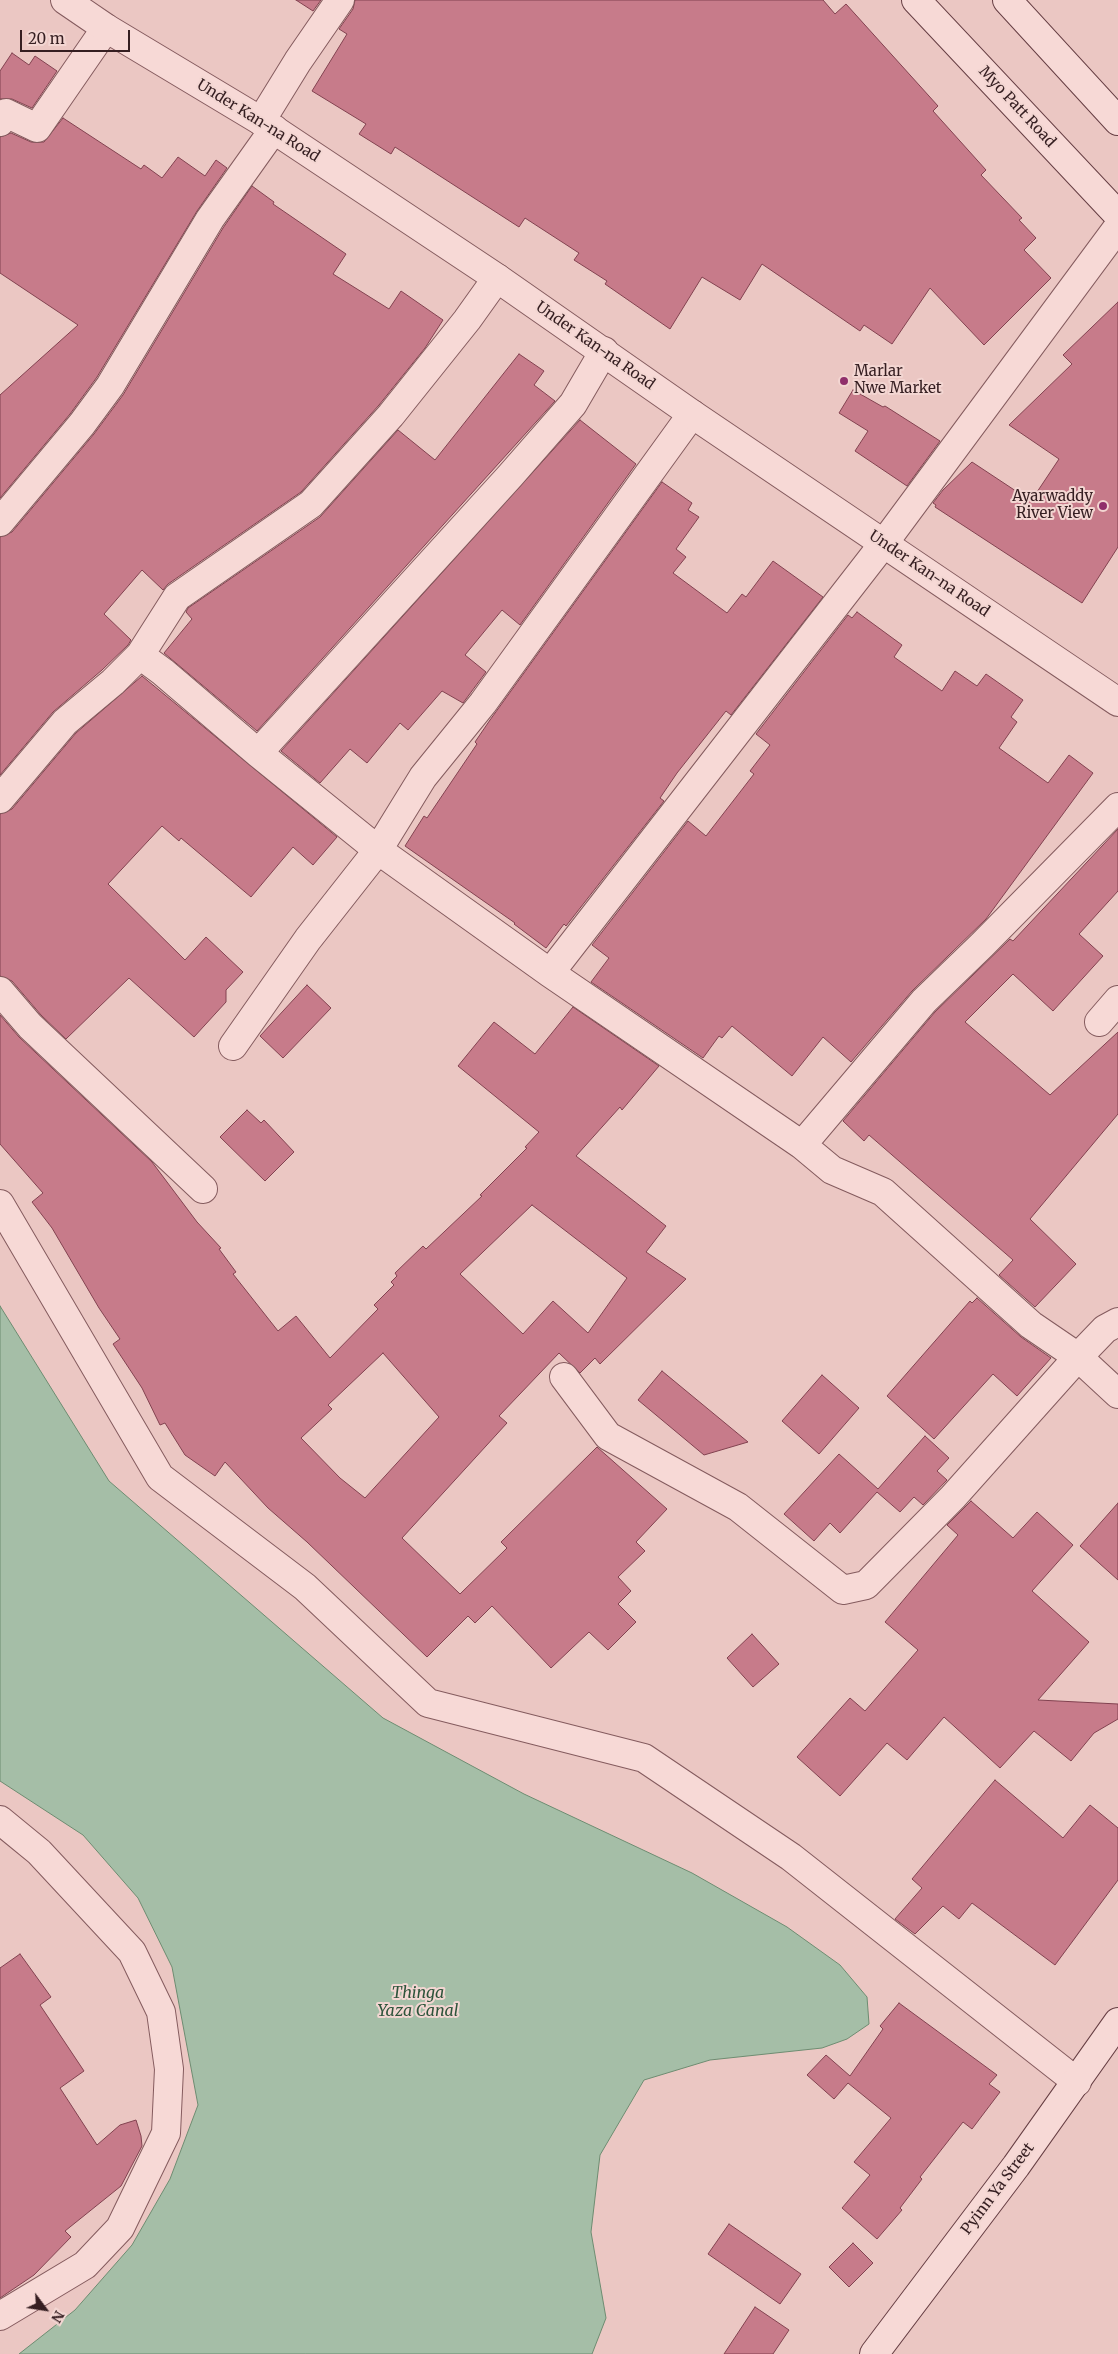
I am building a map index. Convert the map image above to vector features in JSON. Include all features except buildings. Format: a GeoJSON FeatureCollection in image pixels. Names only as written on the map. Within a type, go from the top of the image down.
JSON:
{"type":"FeatureCollection","features":[{"type":"Feature","properties":{"kind":"street","name":"Under Kan-na Road"},"geometry":{"type":"LineString","coordinates":[[65,0],[106,28],[267,125],[497,278],[692,414],[1118,702]]}},
{"type":"Feature","properties":{"kind":"street"},"geometry":{"type":"LineString","coordinates":[[0,522],[82,424],[110,386],[267,125],[298,61],[340,0]]}},
{"type":"Feature","properties":{"kind":"street","name":"Myo Patt Road"},"geometry":{"type":"LineString","coordinates":[[916,0],[1118,215]]}},
{"type":"Feature","properties":{"kind":"street"},"geometry":{"type":"LineString","coordinates":[[1007,0],[1118,121]]}},
{"type":"Feature","properties":{"kind":"street"},"geometry":{"type":"LineString","coordinates":[[0,122],[6,113],[37,128],[106,28]]}},
{"type":"Feature","properties":{"kind":"street"},"geometry":{"type":"LineString","coordinates":[[550,973],[884,543],[1118,228]]}},
{"type":"Feature","properties":{"kind":"street"},"geometry":{"type":"LineString","coordinates":[[0,799],[65,722],[113,682],[140,655],[177,597],[310,504],[397,407],[467,320],[497,278]]}},
{"type":"Feature","properties":{"kind":"street"},"geometry":{"type":"LineString","coordinates":[[258,753],[573,404],[604,351]]}},
{"type":"Feature","properties":{"kind":"street"},"geometry":{"type":"LineString","coordinates":[[233,1046],[308,939],[378,850],[423,777],[483,703],[692,414]]}},
{"type":"Feature","properties":{"kind":"street"},"geometry":{"type":"LineString","coordinates":[[140,655],[164,672],[258,753],[378,850],[550,973],[802,1145],[832,1170],[883,1192],[1032,1325],[1078,1357],[1118,1394]]}},
{"type":"Feature","properties":{"kind":"street"},"geometry":{"type":"LineString","coordinates":[[802,1145],[924,1001],[1118,807]]}},
{"type":"Feature","properties":{"kind":"street"},"geometry":{"type":"LineString","coordinates":[[0,991],[30,1026],[203,1189]]}},
{"type":"Feature","properties":{"kind":"street"},"geometry":{"type":"LineString","coordinates":[[1099,1022],[1118,1000]]}},
{"type":"Feature","properties":{"kind":"street"},"geometry":{"type":"LineString","coordinates":[[0,1204],[160,1477],[305,1587],[428,1703],[644,1758],[791,1857],[1077,2082]]}},
{"type":"Feature","properties":{"kind":"street"},"geometry":{"type":"LineString","coordinates":[[564,1376],[608,1436],[738,1506],[843,1590],[866,1585],[953,1497],[1078,1357],[1105,1329],[1118,1322]]}},
{"type":"Feature","properties":{"kind":"street"},"geometry":{"type":"LineString","coordinates":[[0,1820],[39,1852],[132,1952],[162,2012],[169,2069],[166,2133],[120,2228],[85,2266],[0,2316]]}},
{"type":"Feature","properties":{"kind":"street","name":"Pyinn Ya Street"},"geometry":{"type":"LineString","coordinates":[[874,2354],[1016,2166],[1118,2022]]}},
{"type":"Feature","properties":{"kind":"water","name":"Thinga Yaza Canal"},"geometry":{"type":"Polygon","coordinates":[[[0,1306],[109,1481],[383,1718],[524,1794],[692,1873],[787,1927],[840,1965],[867,1997],[869,2024],[847,2039],[822,2048],[710,2060],[644,2080],[600,2155],[591,2232],[606,2318],[592,2354],[19,2354],[75,2310],[132,2245],[170,2179],[198,2105],[172,1967],[138,1898],[83,1835],[0,1781],[0,1306]]]}},
{"type":"Feature","properties":{"kind":"place","name":"Marlar Nwe Market"},"geometry":{"type":"Point","coordinates":[844,381]}},
{"type":"Feature","properties":{"kind":"place","name":"Ayarwaddy River View"},"geometry":{"type":"Point","coordinates":[1103,506]}}]}
